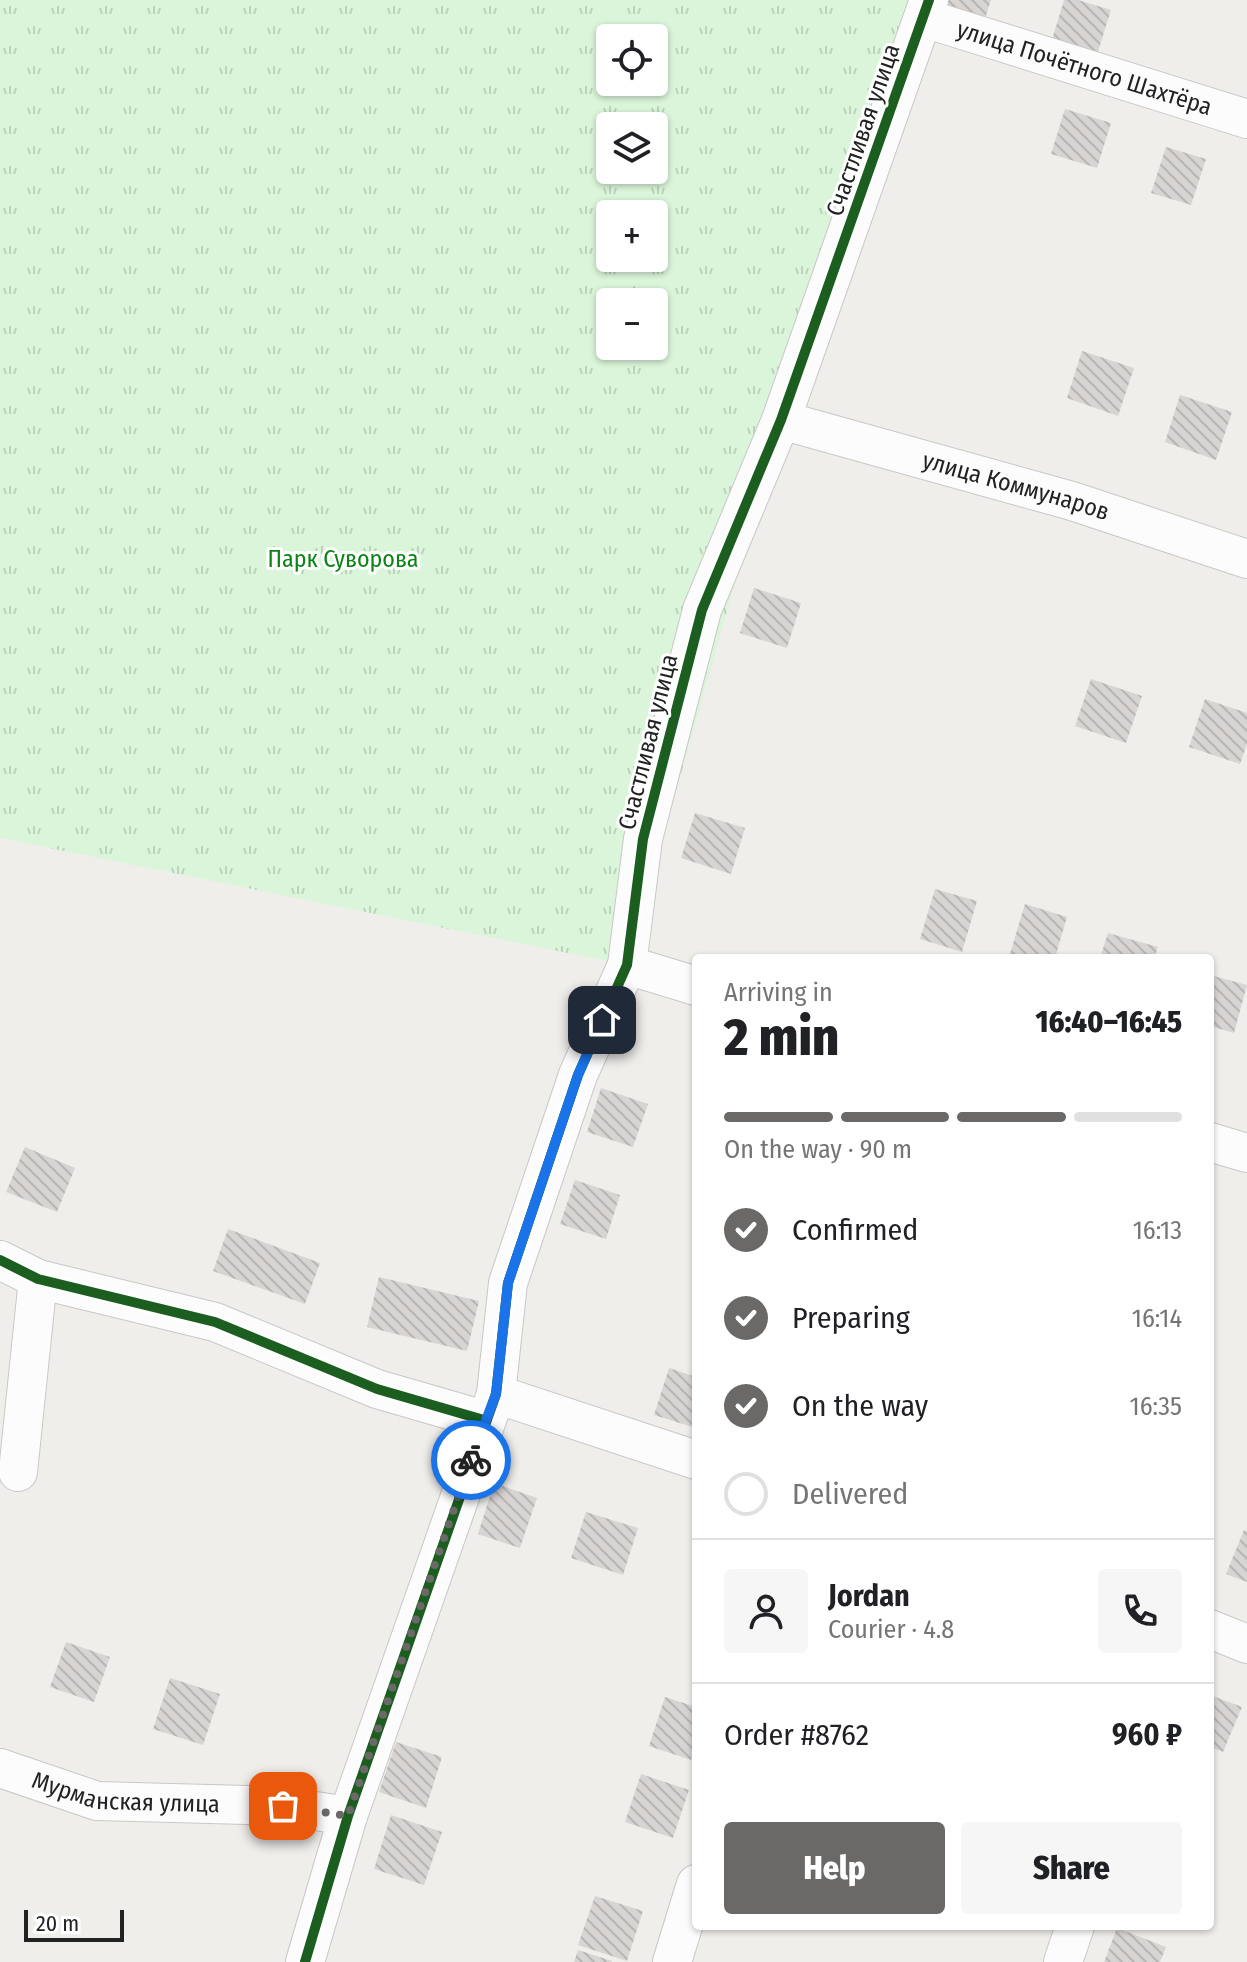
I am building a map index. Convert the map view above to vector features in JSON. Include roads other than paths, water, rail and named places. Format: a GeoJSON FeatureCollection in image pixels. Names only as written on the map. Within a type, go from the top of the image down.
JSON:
{"type":"FeatureCollection","features":[{"type":"Feature","properties":{"kind":"street","name":"улица Почётного Шахтёра"},"geometry":{"type":"LineString","coordinates":[[926,9],[1247,119]]}},
{"type":"Feature","properties":{"kind":"street","name":"Счастливая улица"},"geometry":{"type":"LineString","coordinates":[[305,1962],[348,1816],[490,1407],[508,1283],[578,1075],[627,965],[643,839],[702,610],[781,420],[926,9]]}},
{"type":"Feature","properties":{"kind":"street","name":"улица Коммунаров"},"geometry":{"type":"LineString","coordinates":[[781,420],[1072,501],[1247,559]]}},
{"type":"Feature","properties":{"kind":"street"},"geometry":{"type":"LineString","coordinates":[[627,965],[692,985]]}},
{"type":"Feature","properties":{"kind":"street"},"geometry":{"type":"LineString","coordinates":[[1214,1143],[1247,1153]]}},
{"type":"Feature","properties":{"kind":"street"},"geometry":{"type":"LineString","coordinates":[[0,1260],[38,1279],[215,1322],[377,1389],[490,1407],[692,1459]]}},
{"type":"Feature","properties":{"kind":"street"},"geometry":{"type":"LineString","coordinates":[[18,1472],[38,1279]]}},
{"type":"Feature","properties":{"kind":"street"},"geometry":{"type":"LineString","coordinates":[[1214,1631],[1247,1644]]}},
{"type":"Feature","properties":{"kind":"street","name":"Мурманская улица"},"geometry":{"type":"LineString","coordinates":[[0,1768],[97,1801],[283,1806],[348,1816]]}},
{"type":"Feature","properties":{"kind":"street"},"geometry":{"type":"LineString","coordinates":[[672,1962],[692,1897]]}},
{"type":"Feature","properties":{"kind":"street"},"geometry":{"type":"LineString","coordinates":[[1063,1962],[1074,1930]]}},
{"type":"Feature","properties":{"kind":"park label","name":"Парк Суворова"},"geometry":{"type":"Point","coordinates":[343,559]}}]}
